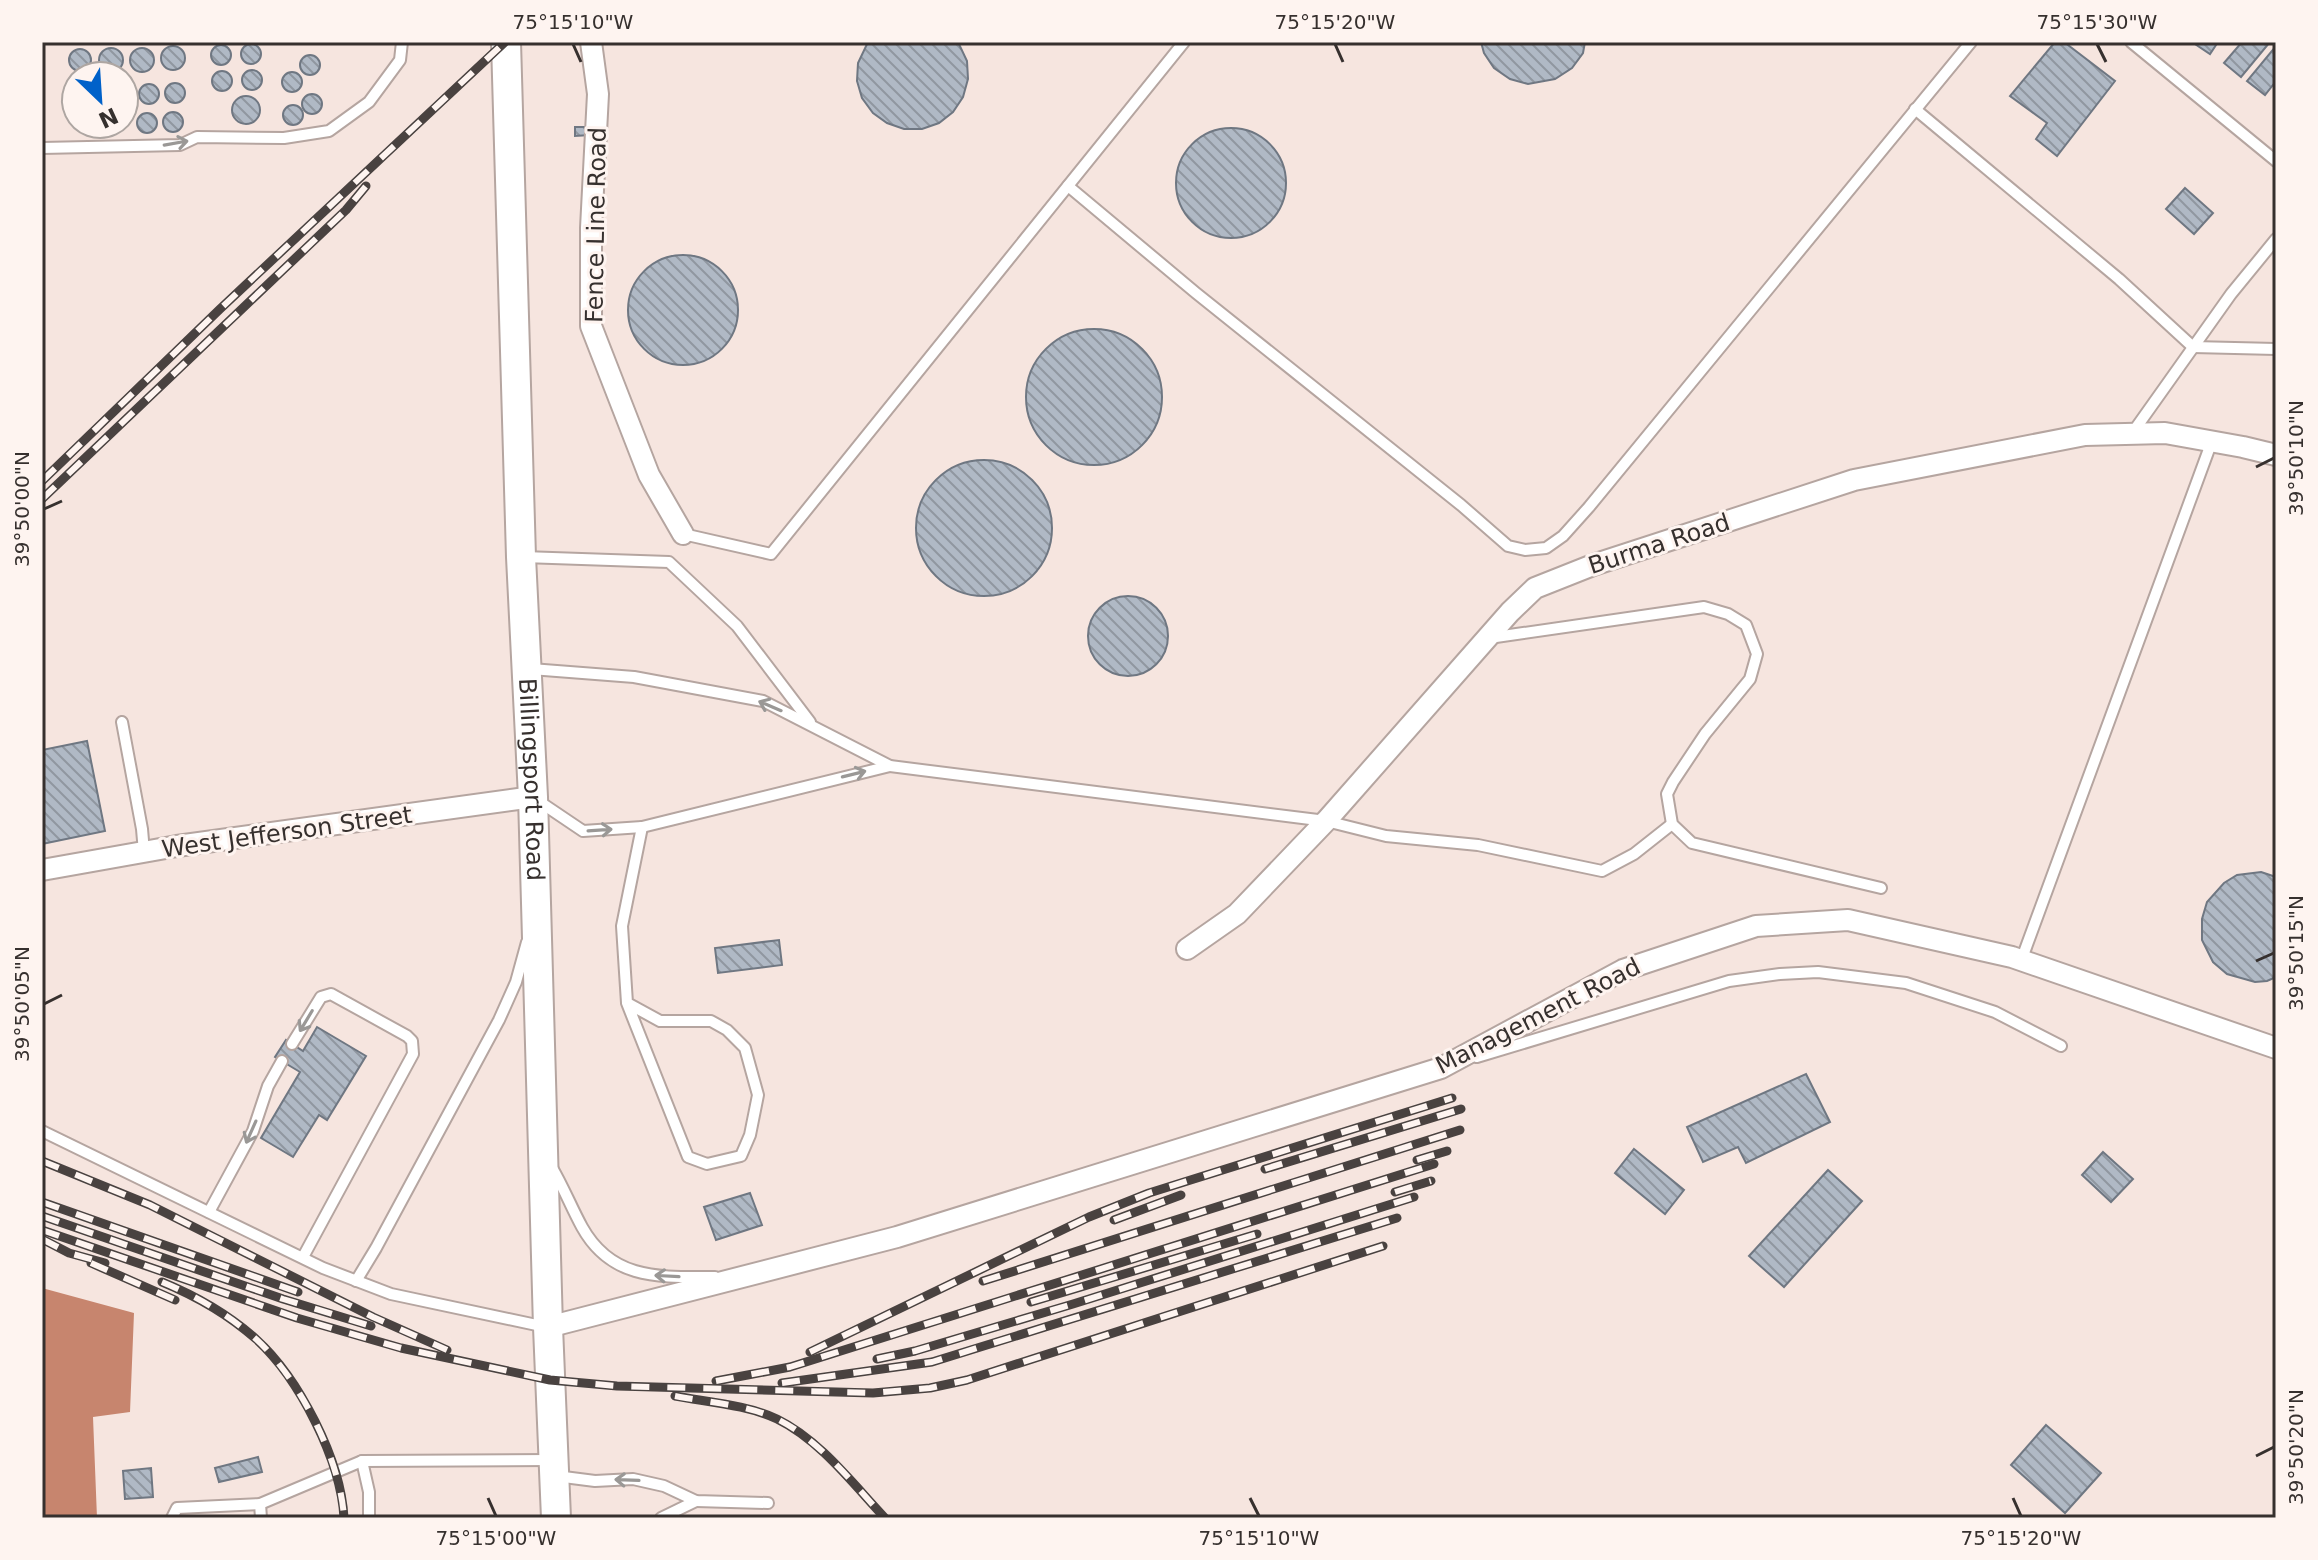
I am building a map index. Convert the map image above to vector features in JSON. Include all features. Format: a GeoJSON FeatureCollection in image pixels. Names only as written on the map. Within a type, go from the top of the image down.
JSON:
{"type":"FeatureCollection","features":[{"type":"Feature","properties":{"kind":"street","name":"Billingsport Road"},"geometry":{"type":"LineString","coordinates":[[506,42],[521,557],[533,797],[556,1518]]}},
{"type":"Feature","properties":{"kind":"street","name":"Fence Line Road"},"geometry":{"type":"LineString","coordinates":[[591,42],[598,94],[591,228],[591,326],[649,475],[683,534]]}},
{"type":"Feature","properties":{"kind":"street","name":"Burma Road"},"geometry":{"type":"LineString","coordinates":[[1187,949],[1237,914],[1326,821],[1535,588],[1593,565],[1854,480],[2085,435],[2165,433],[2276,455]]}},
{"type":"Feature","properties":{"kind":"street","name":"West Jefferson Street"},"geometry":{"type":"LineString","coordinates":[[42,870],[144,852],[533,797]]}},
{"type":"Feature","properties":{"kind":"street","name":"Management Road"},"geometry":{"type":"LineString","coordinates":[[548,1327],[897,1237],[1441,1068],[1623,970],[1756,926],[1848,920],[2021,961],[2276,1048]]}},
{"type":"Feature","properties":{"kind":"lane"},"geometry":{"type":"LineString","coordinates":[[42,148],[180,145],[197,137],[284,138],[329,131],[369,102],[400,60],[402,42]]}},
{"type":"Feature","properties":{"kind":"lane"},"geometry":{"type":"LineString","coordinates":[[683,534],[771,554],[1184,42]]}},
{"type":"Feature","properties":{"kind":"lane"},"geometry":{"type":"LineString","coordinates":[[1068,186],[1508,546],[1525,550],[1546,548],[1563,536],[1589,507],[1971,42]]}},
{"type":"Feature","properties":{"kind":"lane"},"geometry":{"type":"LineString","coordinates":[[2131,42],[2276,161]]}},
{"type":"Feature","properties":{"kind":"lane"},"geometry":{"type":"LineString","coordinates":[[1915,109],[2119,279],[2193,347],[2276,349]]}},
{"type":"Feature","properties":{"kind":"lane"},"geometry":{"type":"LineString","coordinates":[[2132,434],[2231,294],[2276,239]]}},
{"type":"Feature","properties":{"kind":"lane"},"geometry":{"type":"LineString","coordinates":[[2021,961],[2212,441]]}},
{"type":"Feature","properties":{"kind":"lane"},"geometry":{"type":"LineString","coordinates":[[521,557],[669,562],[737,626],[813,727]]}},
{"type":"Feature","properties":{"kind":"lane"},"geometry":{"type":"LineString","coordinates":[[1487,638],[1704,607],[1728,614],[1746,625],[1757,654],[1750,679],[1705,734],[1673,782],[1667,794],[1672,824],[1692,843],[1881,888]]}},
{"type":"Feature","properties":{"kind":"lane"},"geometry":{"type":"LineString","coordinates":[[527,669],[634,677],[763,701],[890,766],[1326,821],[1386,836],[1478,845],[1602,871],[1634,854],[1672,824]]}},
{"type":"Feature","properties":{"kind":"lane"},"geometry":{"type":"LineString","coordinates":[[122,722],[144,852]]}},
{"type":"Feature","properties":{"kind":"lane"},"geometry":{"type":"LineString","coordinates":[[533,797],[583,831],[642,827],[890,766]]}},
{"type":"Feature","properties":{"kind":"lane"},"geometry":{"type":"LineString","coordinates":[[627,1003],[660,1021],[711,1021],[727,1030],[745,1048],[758,1095],[750,1135],[741,1156],[707,1164],[688,1157],[627,1003],[622,926],[642,827]]}},
{"type":"Feature","properties":{"kind":"lane"},"geometry":{"type":"LineString","coordinates":[[356,1281],[499,1020],[516,982],[535,913]]}},
{"type":"Feature","properties":{"kind":"lane"},"geometry":{"type":"LineString","coordinates":[[1441,1068],[1729,981],[1818,972],[1906,983],[1995,1012],[2061,1046]]}},
{"type":"Feature","properties":{"kind":"lane"},"geometry":{"type":"LineString","coordinates":[[292,1044],[321,997],[331,994],[407,1036],[412,1041],[413,1054],[303,1257]]}},
{"type":"Feature","properties":{"kind":"lane"},"geometry":{"type":"LineString","coordinates":[[209,1212],[253,1131],[268,1086],[282,1061]]}},
{"type":"Feature","properties":{"kind":"lane"},"geometry":{"type":"LineString","coordinates":[[42,1131],[356,1281],[391,1294],[548,1327]]}},
{"type":"Feature","properties":{"kind":"lane"},"geometry":{"type":"LineString","coordinates":[[543,1151],[582,1228],[598,1250],[614,1263],[657,1277],[745,1276]]}},
{"type":"Feature","properties":{"kind":"lane"},"geometry":{"type":"LineString","coordinates":[[362,1461],[369,1492],[369,1518]]}},
{"type":"Feature","properties":{"kind":"lane"},"geometry":{"type":"LineString","coordinates":[[172,1518],[177,1508],[260,1504],[362,1461],[554,1468],[595,1481],[633,1479],[664,1486],[696,1501],[768,1503]]}},
{"type":"Feature","properties":{"kind":"lane"},"geometry":{"type":"LineString","coordinates":[[661,1518],[696,1501]]}},
{"type":"Feature","properties":{"kind":"lane"},"geometry":{"type":"LineString","coordinates":[[260,1504],[261,1518]]}},
{"type":"Feature","properties":{"kind":"shaded area"},"geometry":{"type":"Polygon","coordinates":[[[42,1288],[134,1313],[130,1412],[93,1417],[97,1518],[42,1518],[42,1288]]]}},
{"type":"Feature","properties":{"kind":"building"},"geometry":{"type":"Polygon","coordinates":[[[868,42],[958,42],[967,61],[968,79],[963,97],[953,112],[939,123],[922,129],[904,129],[887,123],[873,113],[862,98],[857,81],[858,63],[868,42]]]}},
{"type":"Feature","properties":{"kind":"building"},"geometry":{"type":"Polygon","coordinates":[[[1481,42],[1585,42],[1583,53],[1572,68],[1555,79],[1528,84],[1510,79],[1494,68],[1481,42]]]}},
{"type":"Feature","properties":{"kind":"building"},"geometry":{"type":"Polygon","coordinates":[[[2055,42],[2064,42],[2115,81],[2057,156],[2036,139],[2047,123],[2010,96],[2055,42]]]}},
{"type":"Feature","properties":{"kind":"building"},"geometry":{"type":"Polygon","coordinates":[[[2192,42],[2218,42],[2210,54],[2192,42]]]}},
{"type":"Feature","properties":{"kind":"building"},"geometry":{"type":"Polygon","coordinates":[[[2242,42],[2270,42],[2241,77],[2224,63],[2242,42]]]}},
{"type":"Feature","properties":{"kind":"building"},"geometry":{"type":"Polygon","coordinates":[[[251,44],[258,47],[261,54],[258,61],[251,64],[244,61],[241,54],[244,47],[251,44]]]}},
{"type":"Feature","properties":{"kind":"building"},"geometry":{"type":"Polygon","coordinates":[[[221,45],[228,48],[231,55],[228,62],[221,65],[214,62],[211,55],[214,48],[221,45]]]}},
{"type":"Feature","properties":{"kind":"building"},"geometry":{"type":"Polygon","coordinates":[[[173,46],[181,50],[185,58],[181,66],[173,70],[165,66],[161,58],[165,50],[173,46]]]}},
{"type":"Feature","properties":{"kind":"building"},"geometry":{"type":"Polygon","coordinates":[[[2276,46],[2276,81],[2265,95],[2247,81],[2276,46]]]}},
{"type":"Feature","properties":{"kind":"building"},"geometry":{"type":"Polygon","coordinates":[[[111,48],[123,60],[99,60],[103,52],[111,48]]]}},
{"type":"Feature","properties":{"kind":"building"},"geometry":{"type":"Polygon","coordinates":[[[80,49],[91,60],[69,60],[72,52],[80,49]]]}},
{"type":"Feature","properties":{"kind":"building"},"geometry":{"type":"Polygon","coordinates":[[[137,49],[147,49],[153,55],[153,65],[147,71],[140,72],[140,60],[130,60],[137,49]]]}},
{"type":"Feature","properties":{"kind":"building"},"geometry":{"type":"Polygon","coordinates":[[[310,55],[317,58],[320,65],[317,72],[310,75],[303,72],[300,65],[303,58],[310,55]]]}},
{"type":"Feature","properties":{"kind":"building"},"geometry":{"type":"Polygon","coordinates":[[[252,70],[259,73],[262,80],[259,87],[252,90],[245,87],[242,80],[245,73],[252,70]]]}},
{"type":"Feature","properties":{"kind":"building"},"geometry":{"type":"Polygon","coordinates":[[[222,71],[229,74],[232,81],[229,88],[222,91],[215,88],[212,81],[215,74],[222,71]]]}},
{"type":"Feature","properties":{"kind":"building"},"geometry":{"type":"Polygon","coordinates":[[[292,72],[299,75],[302,82],[299,89],[292,92],[285,89],[282,82],[285,75],[292,72]]]}},
{"type":"Feature","properties":{"kind":"building"},"geometry":{"type":"Polygon","coordinates":[[[175,83],[182,86],[185,93],[182,100],[175,103],[168,100],[165,93],[168,86],[175,83]]]}},
{"type":"Feature","properties":{"kind":"building"},"geometry":{"type":"Polygon","coordinates":[[[145,85],[153,85],[158,90],[158,98],[153,103],[145,103],[140,98],[140,90],[145,85]]]}},
{"type":"Feature","properties":{"kind":"building"},"geometry":{"type":"Polygon","coordinates":[[[312,94],[319,97],[322,104],[319,111],[312,114],[305,111],[302,104],[305,97],[312,94]]]}},
{"type":"Feature","properties":{"kind":"building"},"geometry":{"type":"Polygon","coordinates":[[[246,96],[256,100],[260,110],[256,120],[246,124],[236,120],[232,110],[236,100],[246,96]]]}},
{"type":"Feature","properties":{"kind":"building"},"geometry":{"type":"Polygon","coordinates":[[[293,105],[300,108],[303,115],[300,122],[293,125],[286,122],[283,115],[286,108],[293,105]]]}},
{"type":"Feature","properties":{"kind":"building"},"geometry":{"type":"Polygon","coordinates":[[[173,112],[180,115],[183,122],[180,129],[173,132],[166,129],[163,122],[166,115],[173,112]]]}},
{"type":"Feature","properties":{"kind":"building"},"geometry":{"type":"Polygon","coordinates":[[[147,113],[156,119],[154,130],[147,133],[140,130],[140,116],[147,113]]]}},
{"type":"Feature","properties":{"kind":"building"},"geometry":{"type":"Polygon","coordinates":[[[575,127],[589,127],[590,135],[575,136],[575,127]]]}},
{"type":"Feature","properties":{"kind":"building"},"geometry":{"type":"Polygon","coordinates":[[[1231,128],[1252,132],[1270,144],[1282,162],[1286,183],[1282,204],[1270,222],[1252,234],[1231,238],[1210,234],[1192,222],[1180,204],[1176,183],[1180,162],[1192,144],[1210,132],[1231,128]]]}},
{"type":"Feature","properties":{"kind":"building"},"geometry":{"type":"Polygon","coordinates":[[[2185,188],[2213,213],[2194,234],[2166,209],[2185,188]]]}},
{"type":"Feature","properties":{"kind":"building"},"geometry":{"type":"Polygon","coordinates":[[[683,255],[704,259],[722,271],[734,289],[738,310],[734,331],[722,349],[704,361],[683,365],[662,361],[644,349],[632,331],[628,310],[632,289],[644,271],[662,259],[683,255]]]}},
{"type":"Feature","properties":{"kind":"building"},"geometry":{"type":"Polygon","coordinates":[[[1094,329],[1120,334],[1142,349],[1157,371],[1162,397],[1157,423],[1142,445],[1120,460],[1094,465],[1068,460],[1046,445],[1031,423],[1026,397],[1031,371],[1046,349],[1068,334],[1094,329]]]}},
{"type":"Feature","properties":{"kind":"building"},"geometry":{"type":"Polygon","coordinates":[[[984,460],[1010,466],[1032,480],[1046,502],[1052,528],[1046,554],[1032,576],[1010,590],[984,596],[958,590],[936,576],[922,554],[916,528],[922,502],[936,480],[958,466],[984,460]]]}},
{"type":"Feature","properties":{"kind":"building"},"geometry":{"type":"Polygon","coordinates":[[[1120,596],[1136,596],[1157,607],[1168,628],[1168,644],[1157,665],[1136,676],[1120,676],[1106,670],[1094,658],[1088,644],[1088,628],[1094,614],[1106,602],[1120,596]]]}},
{"type":"Feature","properties":{"kind":"building"},"geometry":{"type":"Polygon","coordinates":[[[87,741],[105,831],[42,844],[42,750],[87,741]]]}},
{"type":"Feature","properties":{"kind":"building"},"geometry":{"type":"Polygon","coordinates":[[[2261,872],[2276,877],[2276,977],[2255,982],[2227,974],[2213,962],[2202,940],[2202,919],[2207,902],[2224,883],[2237,875],[2261,872]]]}},
{"type":"Feature","properties":{"kind":"building"},"geometry":{"type":"Polygon","coordinates":[[[779,940],[782,965],[718,973],[715,948],[779,940]]]}},
{"type":"Feature","properties":{"kind":"building"},"geometry":{"type":"Polygon","coordinates":[[[317,1027],[366,1056],[327,1120],[319,1115],[293,1157],[261,1138],[300,1072],[275,1057],[286,1040],[303,1051],[317,1027]]]}},
{"type":"Feature","properties":{"kind":"building"},"geometry":{"type":"Polygon","coordinates":[[[1806,1074],[1830,1122],[1746,1163],[1738,1147],[1703,1162],[1687,1127],[1806,1074]]]}},
{"type":"Feature","properties":{"kind":"building"},"geometry":{"type":"Polygon","coordinates":[[[1634,1149],[1684,1190],[1665,1214],[1615,1173],[1634,1149]]]}},
{"type":"Feature","properties":{"kind":"building"},"geometry":{"type":"Polygon","coordinates":[[[2103,1152],[2133,1179],[2111,1202],[2082,1175],[2103,1152]]]}},
{"type":"Feature","properties":{"kind":"building"},"geometry":{"type":"Polygon","coordinates":[[[1828,1170],[1862,1201],[1784,1287],[1749,1256],[1828,1170]]]}},
{"type":"Feature","properties":{"kind":"building"},"geometry":{"type":"Polygon","coordinates":[[[750,1193],[762,1225],[716,1240],[704,1207],[750,1193]]]}},
{"type":"Feature","properties":{"kind":"building"},"geometry":{"type":"Polygon","coordinates":[[[2046,1425],[2101,1473],[2065,1513],[2011,1465],[2046,1425]]]}},
{"type":"Feature","properties":{"kind":"building"},"geometry":{"type":"Polygon","coordinates":[[[258,1457],[262,1472],[219,1482],[215,1468],[258,1457]]]}},
{"type":"Feature","properties":{"kind":"building"},"geometry":{"type":"Polygon","coordinates":[[[151,1468],[153,1497],[125,1499],[123,1471],[151,1468]]]}},
{"type":"Feature","properties":{"kind":"railway"},"geometry":{"type":"LineString","coordinates":[[42,481],[505,42]]}},
{"type":"Feature","properties":{"kind":"railway"},"geometry":{"type":"LineString","coordinates":[[42,499],[346,210],[366,186]]}},
{"type":"Feature","properties":{"kind":"railway"},"geometry":{"type":"LineString","coordinates":[[810,1352],[1089,1217],[1149,1193],[1452,1098]]}},
{"type":"Feature","properties":{"kind":"railway"},"geometry":{"type":"LineString","coordinates":[[1265,1169],[1461,1109]]}},
{"type":"Feature","properties":{"kind":"railway"},"geometry":{"type":"LineString","coordinates":[[983,1281],[1460,1130]]}},
{"type":"Feature","properties":{"kind":"railway"},"geometry":{"type":"LineString","coordinates":[[1417,1160],[1447,1151]]}},
{"type":"Feature","properties":{"kind":"railway"},"geometry":{"type":"LineString","coordinates":[[42,1161],[150,1205],[373,1317],[447,1350]]}},
{"type":"Feature","properties":{"kind":"railway"},"geometry":{"type":"LineString","coordinates":[[716,1381],[790,1367],[1434,1164]]}},
{"type":"Feature","properties":{"kind":"railway"},"geometry":{"type":"LineString","coordinates":[[1395,1192],[1431,1181]]}},
{"type":"Feature","properties":{"kind":"railway"},"geometry":{"type":"LineString","coordinates":[[1114,1220],[1181,1195]]}},
{"type":"Feature","properties":{"kind":"railway"},"geometry":{"type":"LineString","coordinates":[[877,1359],[915,1351],[1073,1304],[1414,1197]]}},
{"type":"Feature","properties":{"kind":"railway"},"geometry":{"type":"LineString","coordinates":[[42,1202],[298,1292]]}},
{"type":"Feature","properties":{"kind":"railway"},"geometry":{"type":"LineString","coordinates":[[42,1216],[371,1326]]}},
{"type":"Feature","properties":{"kind":"railway"},"geometry":{"type":"LineString","coordinates":[[782,1383],[932,1362],[1397,1218]]}},
{"type":"Feature","properties":{"kind":"railway"},"geometry":{"type":"LineString","coordinates":[[42,1230],[297,1318],[401,1348],[550,1380],[617,1386],[873,1393],[930,1388],[967,1380],[1383,1246]]}},
{"type":"Feature","properties":{"kind":"railway"},"geometry":{"type":"LineString","coordinates":[[1031,1302],[1257,1234]]}},
{"type":"Feature","properties":{"kind":"railway"},"geometry":{"type":"LineString","coordinates":[[42,1239],[69,1253],[105,1263]]}},
{"type":"Feature","properties":{"kind":"railway"},"geometry":{"type":"LineString","coordinates":[[91,1263],[175,1300]]}},
{"type":"Feature","properties":{"kind":"railway"},"geometry":{"type":"LineString","coordinates":[[162,1282],[200,1300],[235,1322],[256,1339],[287,1375],[302,1397],[326,1446],[335,1471],[344,1518]]}},
{"type":"Feature","properties":{"kind":"railway"},"geometry":{"type":"LineString","coordinates":[[675,1396],[753,1410],[793,1428],[835,1464],[885,1518]]}}]}
